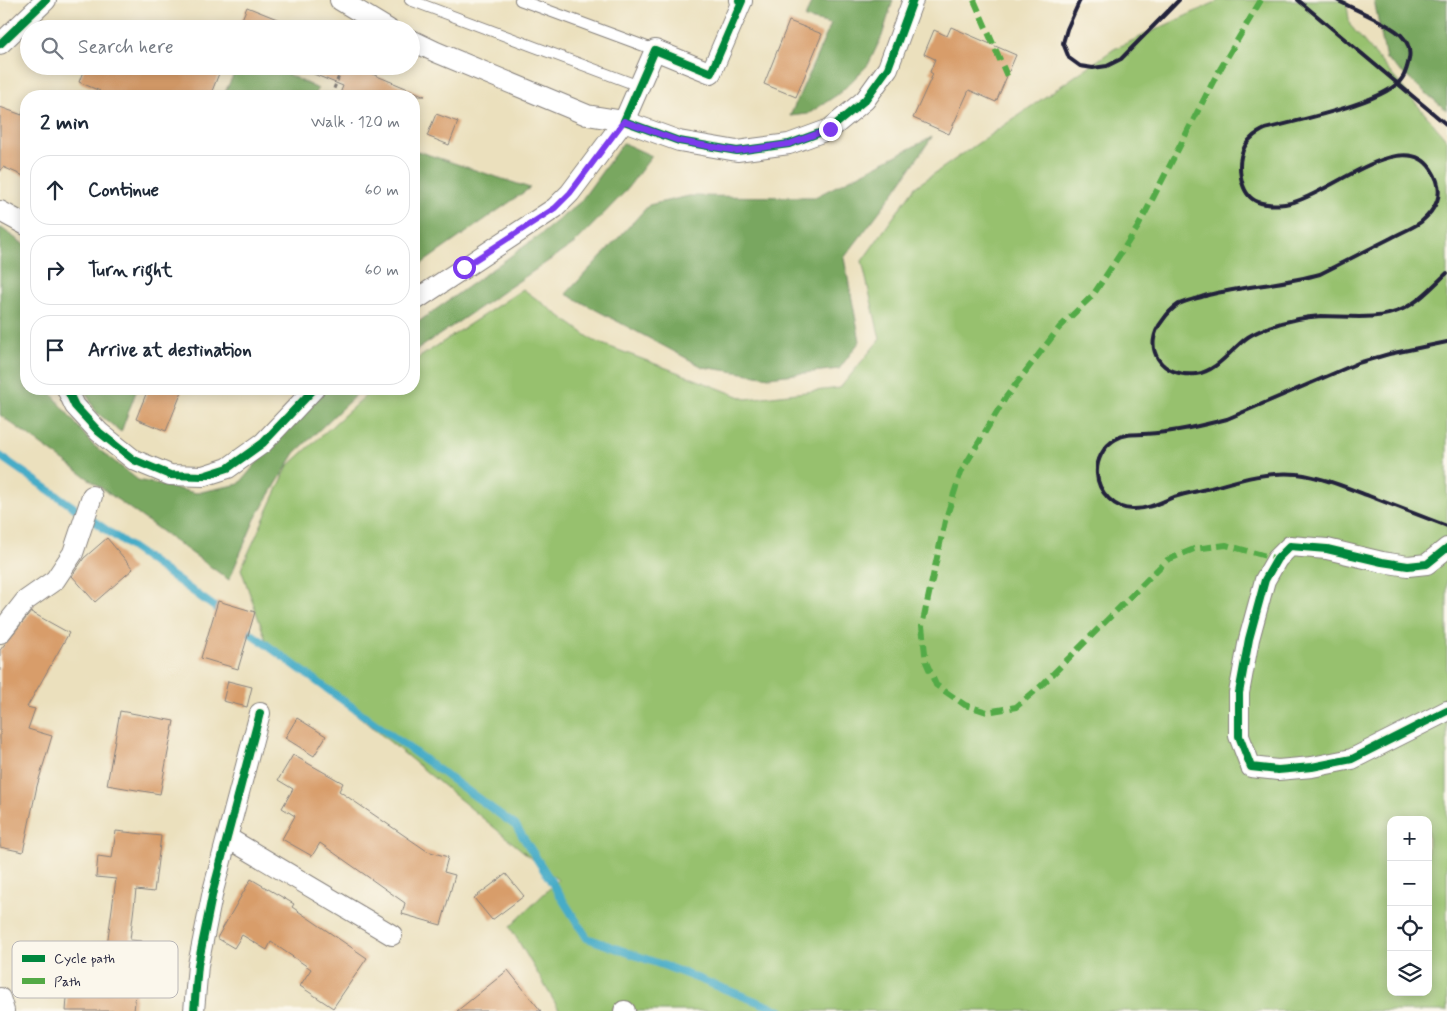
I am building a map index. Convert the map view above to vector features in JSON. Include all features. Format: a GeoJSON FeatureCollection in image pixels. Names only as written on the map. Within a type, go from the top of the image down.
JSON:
{"type":"FeatureCollection","features":[{"type":"Feature","properties":{"kind":"street"},"geometry":{"type":"LineString","coordinates":[[25,20],[46,0]]}},
{"type":"Feature","properties":{"kind":"street"},"geometry":{"type":"LineString","coordinates":[[340,0],[373,20]]}},
{"type":"Feature","properties":{"kind":"street"},"geometry":{"type":"LineString","coordinates":[[420,297],[555,208],[570,193],[624,121],[655,50],[711,73],[742,2],[739,0]]}},
{"type":"Feature","properties":{"kind":"street"},"geometry":{"type":"LineString","coordinates":[[420,44],[587,115],[624,121],[679,141],[737,151],[789,144],[830,129],[865,100],[888,68],[914,0]]}},
{"type":"Feature","properties":{"kind":"street"},"geometry":{"type":"LineString","coordinates":[[0,44],[20,25]]}},
{"type":"Feature","properties":{"kind":"street"},"geometry":{"type":"LineString","coordinates":[[0,211],[20,222]]}},
{"type":"Feature","properties":{"kind":"street"},"geometry":{"type":"LineString","coordinates":[[70,395],[75,406],[99,432],[134,460],[170,475],[203,476],[228,468],[263,443],[308,395]]}},
{"type":"Feature","properties":{"kind":"street"},"geometry":{"type":"LineString","coordinates":[[0,633],[25,601],[55,580],[73,553],[92,496]]}},
{"type":"Feature","properties":{"kind":"street"},"geometry":{"type":"LineString","coordinates":[[1447,548],[1427,564],[1408,566],[1328,549],[1290,546],[1277,559],[1265,580],[1249,639],[1239,693],[1238,736],[1251,767],[1278,770],[1312,767],[1352,759],[1447,711]]}},
{"type":"Feature","properties":{"kind":"street"},"geometry":{"type":"LineString","coordinates":[[194,1011],[198,965],[214,892],[260,713]]}},
{"type":"Feature","properties":{"kind":"street"},"geometry":{"type":"LineString","coordinates":[[228,838],[392,935]]}},
{"type":"Feature","properties":{"kind":"street"},"geometry":{"type":"LineString","coordinates":[[0,998],[4,1011]]}},
{"type":"Feature","properties":{"kind":"lane"},"geometry":{"type":"LineString","coordinates":[[410,0],[639,86]]}},
{"type":"Feature","properties":{"kind":"lane"},"geometry":{"type":"LineString","coordinates":[[520,0],[655,50]]}},
{"type":"Feature","properties":{"kind":"path"},"geometry":{"type":"LineString","coordinates":[[333,90],[339,75]]}},
{"type":"Feature","properties":{"kind":"green space"},"geometry":{"type":"Polygon","coordinates":[[[812,0],[893,0],[882,36],[868,65],[840,93],[808,114],[790,116],[831,24],[805,18],[812,0]]]}},
{"type":"Feature","properties":{"kind":"green space"},"geometry":{"type":"Polygon","coordinates":[[[1220,0],[1346,0],[1350,25],[1447,140],[1447,1011],[560,1011],[510,927],[558,880],[266,640],[241,569],[288,466],[366,395],[420,395],[420,357],[523,289],[594,341],[746,399],[840,388],[880,339],[862,261],[915,187],[1114,49],[1220,0]]]}},
{"type":"Feature","properties":{"kind":"green space"},"geometry":{"type":"Polygon","coordinates":[[[1374,0],[1447,0],[1447,111],[1386,59],[1374,0]]]}},
{"type":"Feature","properties":{"kind":"green space"},"geometry":{"type":"Polygon","coordinates":[[[234,75],[289,75],[318,89],[318,90],[226,90],[234,75]]]}},
{"type":"Feature","properties":{"kind":"green space"},"geometry":{"type":"Polygon","coordinates":[[[932,137],[892,195],[844,258],[860,341],[839,369],[769,377],[703,367],[566,294],[649,205],[689,196],[815,197],[932,137]]]}},
{"type":"Feature","properties":{"kind":"green space"},"geometry":{"type":"Polygon","coordinates":[[[623,143],[652,156],[623,194],[575,243],[420,348],[420,321],[540,235],[580,202],[623,143]]]}},
{"type":"Feature","properties":{"kind":"green space"},"geometry":{"type":"Polygon","coordinates":[[[420,152],[530,188],[420,265],[420,152]]]}},
{"type":"Feature","properties":{"kind":"green space"},"geometry":{"type":"Polygon","coordinates":[[[0,227],[20,242],[20,395],[53,395],[92,444],[138,480],[196,493],[239,484],[284,430],[322,395],[356,395],[295,453],[255,519],[229,580],[0,415],[0,227]]]}},
{"type":"Feature","properties":{"kind":"green space"},"geometry":{"type":"Polygon","coordinates":[[[87,395],[135,395],[121,432],[96,412],[87,395]]]}},
{"type":"Feature","properties":{"kind":"building"},"geometry":{"type":"Polygon","coordinates":[[[247,7],[280,20],[242,20],[247,7]]]}},
{"type":"Feature","properties":{"kind":"building"},"geometry":{"type":"Polygon","coordinates":[[[789,21],[822,34],[796,97],[764,84],[789,21]]]}},
{"type":"Feature","properties":{"kind":"building"},"geometry":{"type":"Polygon","coordinates":[[[951,27],[1016,55],[996,102],[969,90],[949,134],[913,118],[933,74],[930,72],[935,59],[924,54],[934,30],[947,36],[951,27]]]}},
{"type":"Feature","properties":{"kind":"building"},"geometry":{"type":"Polygon","coordinates":[[[82,75],[218,75],[212,90],[98,90],[79,82],[82,75]]]}},
{"type":"Feature","properties":{"kind":"building"},"geometry":{"type":"Polygon","coordinates":[[[316,75],[375,75],[411,90],[341,90],[343,86],[316,75]]]}},
{"type":"Feature","properties":{"kind":"building"},"geometry":{"type":"Polygon","coordinates":[[[0,107],[20,114],[20,174],[3,167],[0,172],[0,107]]]}},
{"type":"Feature","properties":{"kind":"building"},"geometry":{"type":"Polygon","coordinates":[[[436,114],[458,122],[449,145],[427,136],[436,114]]]}},
{"type":"Feature","properties":{"kind":"building"},"geometry":{"type":"Polygon","coordinates":[[[146,395],[181,395],[166,431],[136,419],[146,395]]]}},
{"type":"Feature","properties":{"kind":"building"},"geometry":{"type":"Polygon","coordinates":[[[107,538],[133,569],[95,602],[72,576],[84,558],[107,538]]]}},
{"type":"Feature","properties":{"kind":"building"},"geometry":{"type":"Polygon","coordinates":[[[218,601],[255,612],[238,669],[201,658],[218,601]]]}},
{"type":"Feature","properties":{"kind":"building"},"geometry":{"type":"Polygon","coordinates":[[[31,612],[69,633],[27,707],[35,709],[28,729],[52,736],[37,786],[23,852],[0,847],[0,650],[31,612]]]}},
{"type":"Feature","properties":{"kind":"building"},"geometry":{"type":"Polygon","coordinates":[[[228,681],[252,687],[247,707],[223,701],[228,681]]]}},
{"type":"Feature","properties":{"kind":"building"},"geometry":{"type":"Polygon","coordinates":[[[120,711],[174,721],[160,794],[107,785],[120,711]]]}},
{"type":"Feature","properties":{"kind":"building"},"geometry":{"type":"Polygon","coordinates":[[[297,718],[326,736],[314,756],[285,738],[297,718]]]}},
{"type":"Feature","properties":{"kind":"building"},"geometry":{"type":"Polygon","coordinates":[[[293,755],[343,783],[339,791],[427,851],[448,857],[444,872],[455,875],[441,925],[402,914],[405,903],[320,843],[312,856],[282,839],[295,816],[282,808],[293,789],[278,780],[293,755]]]}},
{"type":"Feature","properties":{"kind":"building"},"geometry":{"type":"Polygon","coordinates":[[[116,831],[161,836],[154,892],[136,890],[130,940],[142,941],[108,941],[116,879],[96,877],[98,856],[112,858],[116,831]]]}},
{"type":"Feature","properties":{"kind":"building"},"geometry":{"type":"Polygon","coordinates":[[[506,874],[524,896],[492,920],[474,898],[506,874]]]}},
{"type":"Feature","properties":{"kind":"building"},"geometry":{"type":"Polygon","coordinates":[[[251,879],[294,904],[292,907],[367,958],[333,1008],[300,986],[311,969],[271,942],[267,950],[242,935],[234,948],[217,938],[251,879]]]}},
{"type":"Feature","properties":{"kind":"building"},"geometry":{"type":"Polygon","coordinates":[[[508,970],[541,1011],[457,1011],[508,970]]]}},
{"type":"Feature","properties":{"kind":"building"},"geometry":{"type":"Polygon","coordinates":[[[67,998],[135,998],[134,1011],[66,1011],[67,998]]]}},
{"type":"Feature","properties":{"kind":"waterway"},"geometry":{"type":"LineString","coordinates":[[0,456],[223,613]]}},
{"type":"Feature","properties":{"kind":"waterway"},"geometry":{"type":"LineString","coordinates":[[242,627],[516,826],[587,938],[781,1011]]}},
{"type":"Feature","properties":{"kind":"railway"},"geometry":{"type":"LineString","coordinates":[[1080,0],[1063,43],[1069,58],[1080,66],[1093,68],[1107,66],[1121,59],[1179,0]]}},
{"type":"Feature","properties":{"kind":"railway"},"geometry":{"type":"LineString","coordinates":[[1298,0],[1447,125]]}},
{"type":"Feature","properties":{"kind":"railway"},"geometry":{"type":"LineString","coordinates":[[1337,0],[1388,25],[1403,38],[1410,52],[1403,77],[1394,86],[1380,95],[1318,116],[1265,129],[1256,134],[1247,143],[1242,153],[1240,169],[1243,185],[1247,193],[1258,202],[1264,204],[1285,204],[1301,200],[1361,168],[1401,155],[1418,158],[1431,169],[1437,180],[1438,197],[1436,204],[1418,224],[1320,274],[1222,292],[1179,304],[1166,316],[1156,331],[1154,350],[1158,359],[1173,371],[1184,374],[1204,372],[1218,364],[1248,337],[1269,327],[1321,316],[1363,317],[1393,313],[1415,302],[1447,273]]}},
{"type":"Feature","properties":{"kind":"railway"},"geometry":{"type":"LineString","coordinates":[[1447,342],[1389,354],[1358,363],[1227,419],[1174,431],[1120,437],[1111,442],[1104,450],[1099,459],[1097,469],[1098,481],[1104,493],[1114,503],[1127,509],[1145,508],[1179,496],[1254,477],[1286,473],[1315,477],[1447,526]]}},
{"type":"Feature","properties":{"kind":"marked path"},"geometry":{"type":"LineString","coordinates":[[974,0],[1007,76]]}},
{"type":"Feature","properties":{"kind":"marked path"},"geometry":{"type":"LineString","coordinates":[[1261,0],[1215,78],[1138,227],[1093,295],[1059,328],[1006,397],[961,472],[945,521],[922,626],[926,662],[936,685],[965,705],[987,712],[1016,707],[1041,686],[1167,560],[1194,549],[1226,545],[1277,559]]}},
{"type":"Feature","properties":{"kind":"cycle path"},"geometry":{"type":"LineString","coordinates":[[25,20],[46,0]]}},
{"type":"Feature","properties":{"kind":"cycle path"},"geometry":{"type":"LineString","coordinates":[[739,0],[742,1],[711,73],[655,50],[624,121],[679,141],[737,151],[789,144],[830,129],[865,100],[888,68],[913,0]]}},
{"type":"Feature","properties":{"kind":"cycle path"},"geometry":{"type":"LineString","coordinates":[[0,44],[20,25]]}},
{"type":"Feature","properties":{"kind":"cycle path"},"geometry":{"type":"LineString","coordinates":[[70,395],[75,406],[99,432],[134,460],[170,475],[203,476],[228,468],[263,443],[308,395]]}},
{"type":"Feature","properties":{"kind":"cycle path"},"geometry":{"type":"LineString","coordinates":[[1447,548],[1427,564],[1408,566],[1327,549],[1290,546],[1277,559],[1265,580],[1249,639],[1239,693],[1239,736],[1251,767],[1278,770],[1312,767],[1352,759],[1447,711]]}},
{"type":"Feature","properties":{"kind":"cycle path"},"geometry":{"type":"LineString","coordinates":[[194,1011],[198,965],[213,891],[260,713]]}},
{"type":"Feature","properties":{"kind":"route"},"geometry":{"type":"LineString","coordinates":[[464,267],[555,208],[570,193],[624,121],[679,141],[737,151],[789,144],[830,129]]}}]}
